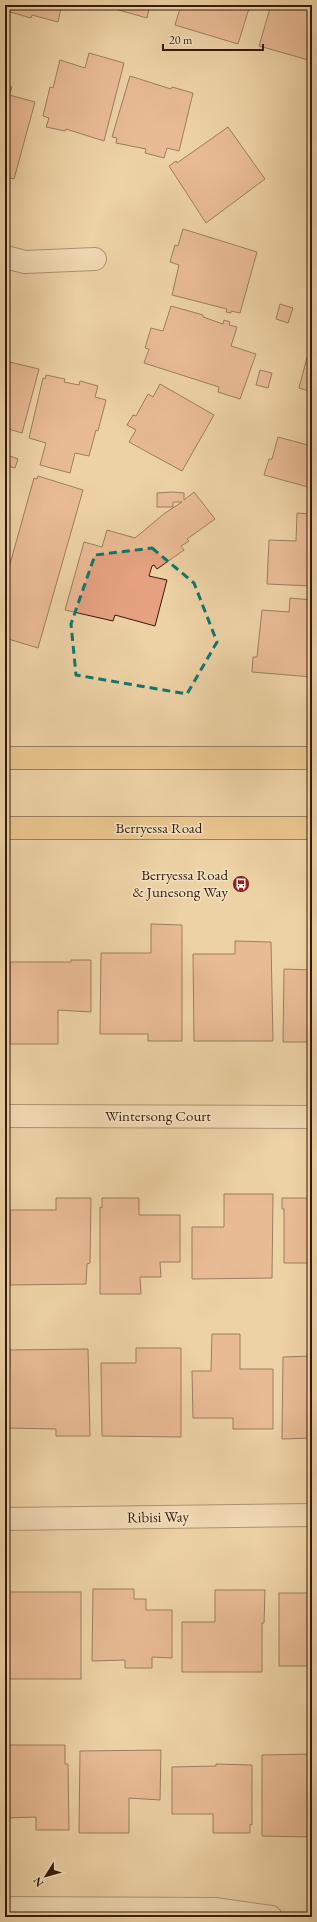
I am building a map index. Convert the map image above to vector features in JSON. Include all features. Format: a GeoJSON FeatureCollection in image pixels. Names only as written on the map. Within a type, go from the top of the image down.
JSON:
{"type":"FeatureCollection","features":[{"type":"Feature","properties":{"kind":"main road"},"geometry":{"type":"LineString","coordinates":[[5,758],[312,758]]}},
{"type":"Feature","properties":{"kind":"main road","name":"Berryessa Road"},"geometry":{"type":"LineString","coordinates":[[5,828],[312,828]]}},
{"type":"Feature","properties":{"kind":"street"},"geometry":{"type":"LineString","coordinates":[[5,257],[25,262],[95,259]]}},
{"type":"Feature","properties":{"kind":"street","name":"Wintersong Court"},"geometry":{"type":"LineString","coordinates":[[5,1116],[312,1116]]}},
{"type":"Feature","properties":{"kind":"street","name":"Ribisi Way"},"geometry":{"type":"LineString","coordinates":[[5,1519],[312,1515]]}},
{"type":"Feature","properties":{"kind":"street"},"geometry":{"type":"LineString","coordinates":[[5,1908],[215,1909],[271,1917]]}},
{"type":"Feature","properties":{"kind":"highlighted area"},"geometry":{"type":"Polygon","coordinates":[[[152,548],[194,583],[217,642],[187,694],[76,675],[71,624],[95,555],[152,548]]]}},
{"type":"Feature","properties":{"kind":"building"},"geometry":{"type":"Polygon","coordinates":[[[12,5],[64,5],[63,8],[61,8],[58,22],[32,15],[31,18],[10,12],[12,5]]]}},
{"type":"Feature","properties":{"kind":"building"},"geometry":{"type":"Polygon","coordinates":[[[101,5],[150,5],[147,18],[101,5]]]}},
{"type":"Feature","properties":{"kind":"building"},"geometry":{"type":"Polygon","coordinates":[[[181,5],[250,5],[238,44],[175,25],[181,5]]]}},
{"type":"Feature","properties":{"kind":"building"},"geometry":{"type":"Polygon","coordinates":[[[271,5],[312,5],[312,61],[259,46],[271,5]]]}},
{"type":"Feature","properties":{"kind":"building"},"geometry":{"type":"Polygon","coordinates":[[[89,53],[124,63],[104,141],[66,129],[65,131],[46,127],[49,118],[43,116],[50,87],[53,88],[60,60],[85,68],[89,53]]]}},
{"type":"Feature","properties":{"kind":"building"},"geometry":{"type":"Polygon","coordinates":[[[130,76],[171,89],[172,87],[193,93],[179,151],[167,148],[164,158],[145,153],[146,149],[116,143],[117,138],[112,137],[130,76]]]}},
{"type":"Feature","properties":{"kind":"building"},"geometry":{"type":"Polygon","coordinates":[[[5,85],[12,87],[9,95],[35,102],[14,179],[5,177],[5,85]]]}},
{"type":"Feature","properties":{"kind":"building"},"geometry":{"type":"Polygon","coordinates":[[[228,127],[265,179],[206,223],[169,166],[176,161],[177,163],[228,127]]]}},
{"type":"Feature","properties":{"kind":"building"},"geometry":{"type":"Polygon","coordinates":[[[183,229],[257,252],[240,313],[231,311],[231,313],[226,312],[227,309],[172,295],[179,265],[170,262],[175,245],[178,246],[183,229]]]}},
{"type":"Feature","properties":{"kind":"building"},"geometry":{"type":"Polygon","coordinates":[[[280,304],[293,308],[288,323],[276,319],[280,304]]]}},
{"type":"Feature","properties":{"kind":"building"},"geometry":{"type":"Polygon","coordinates":[[[171,306],[203,315],[203,317],[223,324],[224,320],[230,322],[229,325],[237,327],[231,346],[256,354],[240,399],[218,392],[219,387],[144,363],[149,349],[145,348],[151,328],[163,331],[171,306]]]}},
{"type":"Feature","properties":{"kind":"building"},"geometry":{"type":"Polygon","coordinates":[[[310,346],[312,347],[312,392],[299,388],[310,346]]]}},
{"type":"Feature","properties":{"kind":"building"},"geometry":{"type":"Polygon","coordinates":[[[5,361],[39,369],[22,433],[5,428],[5,361]]]}},
{"type":"Feature","properties":{"kind":"building"},"geometry":{"type":"Polygon","coordinates":[[[260,370],[272,373],[268,388],[256,385],[260,370]]]}},
{"type":"Feature","properties":{"kind":"building"},"geometry":{"type":"Polygon","coordinates":[[[46,375],[65,379],[64,382],[79,385],[80,381],[98,386],[95,397],[106,400],[98,431],[96,430],[89,456],[75,453],[70,473],[40,465],[46,443],[29,438],[43,378],[45,379],[46,375]]]}},
{"type":"Feature","properties":{"kind":"building"},"geometry":{"type":"Polygon","coordinates":[[[160,384],[214,415],[182,471],[129,442],[136,430],[127,425],[133,415],[136,416],[148,394],[153,397],[160,384]]]}},
{"type":"Feature","properties":{"kind":"building"},"geometry":{"type":"Polygon","coordinates":[[[312,431],[312,488],[264,475],[269,459],[272,459],[278,437],[308,445],[312,431]]]}},
{"type":"Feature","properties":{"kind":"building"},"geometry":{"type":"Polygon","coordinates":[[[5,454],[18,459],[15,468],[5,465],[5,454]]]}},
{"type":"Feature","properties":{"kind":"building"},"geometry":{"type":"Polygon","coordinates":[[[38,476],[83,490],[38,648],[5,638],[5,582],[34,478],[37,479],[38,476]]]}},
{"type":"Feature","properties":{"kind":"building"},"geometry":{"type":"Polygon","coordinates":[[[194,492],[215,519],[187,539],[189,541],[181,546],[184,550],[157,569],[154,565],[152,566],[149,576],[167,580],[155,626],[115,615],[113,621],[65,610],[84,542],[102,547],[107,530],[135,538],[165,513],[182,502],[173,502],[173,507],[157,507],[157,493],[184,493],[184,500],[194,492]]]}},
{"type":"Feature","properties":{"kind":"building"},"geometry":{"type":"Polygon","coordinates":[[[297,513],[312,514],[312,586],[267,584],[269,540],[296,541],[297,513]]]}},
{"type":"Feature","properties":{"kind":"building"},"geometry":{"type":"Polygon","coordinates":[[[290,598],[312,600],[312,677],[252,672],[253,657],[257,657],[262,610],[289,612],[290,598]]]}},
{"type":"Feature","properties":{"kind":"building"},"geometry":{"type":"Polygon","coordinates":[[[151,924],[182,925],[182,1041],[148,1041],[148,1034],[100,1034],[101,953],[151,953],[151,924]]]}},
{"type":"Feature","properties":{"kind":"building"},"geometry":{"type":"Polygon","coordinates":[[[235,941],[271,942],[273,1041],[194,1041],[193,954],[235,954],[235,941]]]}},
{"type":"Feature","properties":{"kind":"building"},"geometry":{"type":"Polygon","coordinates":[[[71,960],[91,960],[91,1012],[58,1010],[58,1044],[10,1044],[10,962],[71,962],[71,960]]]}},
{"type":"Feature","properties":{"kind":"building"},"geometry":{"type":"Polygon","coordinates":[[[284,969],[312,970],[312,1042],[283,1042],[284,969]]]}},
{"type":"Feature","properties":{"kind":"building"},"geometry":{"type":"Polygon","coordinates":[[[224,1194],[273,1194],[272,1278],[192,1279],[192,1227],[224,1227],[224,1194]]]}},
{"type":"Feature","properties":{"kind":"building"},"geometry":{"type":"Polygon","coordinates":[[[56,1198],[91,1198],[90,1263],[87,1264],[86,1284],[10,1285],[10,1210],[56,1210],[56,1198]]]}},
{"type":"Feature","properties":{"kind":"building"},"geometry":{"type":"Polygon","coordinates":[[[102,1198],[139,1198],[139,1215],[180,1215],[180,1262],[160,1262],[161,1277],[140,1277],[141,1294],[100,1294],[100,1207],[102,1208],[102,1198]]]}},
{"type":"Feature","properties":{"kind":"building"},"geometry":{"type":"Polygon","coordinates":[[[282,1198],[312,1198],[312,1285],[308,1285],[308,1263],[284,1263],[284,1209],[282,1209],[282,1198]]]}},
{"type":"Feature","properties":{"kind":"building"},"geometry":{"type":"Polygon","coordinates":[[[212,1334],[240,1334],[240,1369],[273,1369],[273,1429],[233,1429],[233,1418],[193,1418],[192,1371],[211,1371],[212,1334]]]}},
{"type":"Feature","properties":{"kind":"building"},"geometry":{"type":"Polygon","coordinates":[[[136,1348],[181,1348],[181,1437],[102,1436],[101,1363],[136,1363],[136,1348]]]}},
{"type":"Feature","properties":{"kind":"building"},"geometry":{"type":"Polygon","coordinates":[[[88,1349],[90,1436],[56,1436],[56,1429],[9,1428],[10,1350],[88,1349]]]}},
{"type":"Feature","properties":{"kind":"building"},"geometry":{"type":"Polygon","coordinates":[[[312,1356],[312,1438],[282,1439],[283,1357],[312,1356]]]}},
{"type":"Feature","properties":{"kind":"building"},"geometry":{"type":"Polygon","coordinates":[[[93,1589],[134,1589],[134,1599],[146,1599],[146,1610],[172,1610],[172,1658],[152,1657],[152,1668],[125,1668],[125,1660],[92,1661],[93,1589]]]}},
{"type":"Feature","properties":{"kind":"building"},"geometry":{"type":"Polygon","coordinates":[[[215,1590],[265,1590],[264,1623],[262,1623],[262,1672],[182,1672],[182,1622],[215,1622],[215,1590]]]}},
{"type":"Feature","properties":{"kind":"building"},"geometry":{"type":"Polygon","coordinates":[[[5,1592],[81,1592],[81,1679],[5,1679],[5,1592]]]}},
{"type":"Feature","properties":{"kind":"building"},"geometry":{"type":"Polygon","coordinates":[[[279,1593],[312,1593],[312,1666],[279,1666],[279,1593]]]}},
{"type":"Feature","properties":{"kind":"building"},"geometry":{"type":"Polygon","coordinates":[[[5,1745],[65,1745],[65,1764],[68,1764],[69,1830],[36,1830],[36,1817],[5,1818],[5,1745]]]}},
{"type":"Feature","properties":{"kind":"building"},"geometry":{"type":"Polygon","coordinates":[[[161,1750],[160,1800],[129,1798],[129,1833],[79,1833],[80,1751],[161,1750]]]}},
{"type":"Feature","properties":{"kind":"building"},"geometry":{"type":"Polygon","coordinates":[[[312,1754],[311,1837],[262,1836],[262,1755],[312,1754]]]}},
{"type":"Feature","properties":{"kind":"building"},"geometry":{"type":"Polygon","coordinates":[[[216,1764],[252,1765],[252,1825],[250,1824],[250,1833],[213,1833],[213,1814],[172,1814],[172,1767],[216,1766],[216,1764]]]}},
{"type":"Feature","properties":{"kind":"place","name":"Berryessa Road & Junesong Way"},"geometry":{"type":"Point","coordinates":[241,884]}}]}
